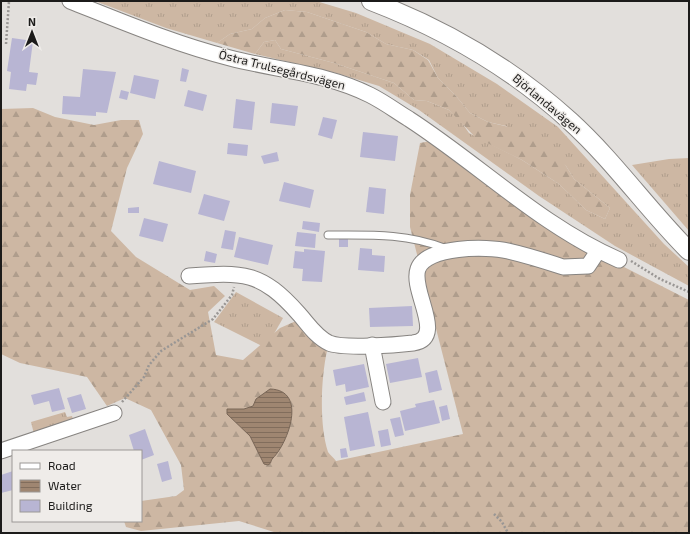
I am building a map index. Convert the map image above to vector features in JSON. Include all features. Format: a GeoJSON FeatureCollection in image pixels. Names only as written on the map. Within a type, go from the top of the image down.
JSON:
{"type":"FeatureCollection","features":[{"type":"Feature","properties":{"kind":"street","name":"Östra Trulsegårdsvägen"},"geometry":{"type":"LineString","coordinates":[[70,1],[186,46],[231,58],[325,79],[370,95],[427,131],[540,216],[598,251],[623,260]]}},
{"type":"Feature","properties":{"kind":"street","name":"Björlandavägen"},"geometry":{"type":"LineString","coordinates":[[371,1],[448,34],[484,56],[538,95],[570,121],[593,144],[663,225],[689,252]]}},
{"type":"Feature","properties":{"kind":"street"},"geometry":{"type":"LineString","coordinates":[[189,276],[228,274],[250,276],[260,281],[290,304],[316,333],[330,344],[372,345],[414,343],[425,338],[428,328],[418,292],[416,276],[418,268],[425,260],[437,254],[482,248],[507,250],[563,267],[572,268],[588,266],[598,251]]}},
{"type":"Feature","properties":{"kind":"street"},"geometry":{"type":"LineString","coordinates":[[372,345],[383,402]]}},
{"type":"Feature","properties":{"kind":"street"},"geometry":{"type":"LineString","coordinates":[[1,451],[114,413]]}},
{"type":"Feature","properties":{"kind":"lane"},"geometry":{"type":"LineString","coordinates":[[328,235],[404,236],[444,248],[445,252]]}},
{"type":"Feature","properties":{"kind":"path"},"geometry":{"type":"LineString","coordinates":[[6,44],[10,1]]}},
{"type":"Feature","properties":{"kind":"path"},"geometry":{"type":"LineString","coordinates":[[623,260],[689,292]]}},
{"type":"Feature","properties":{"kind":"path"},"geometry":{"type":"LineString","coordinates":[[114,413],[126,394],[144,377],[149,365],[161,351],[213,319],[232,295],[234,289],[228,274]]}},
{"type":"Feature","properties":{"kind":"path"},"geometry":{"type":"LineString","coordinates":[[494,514],[502,522],[508,533]]}},
{"type":"Feature","properties":{"kind":"green space"},"geometry":{"type":"Polygon","coordinates":[[[95,1],[316,1],[356,13],[430,44],[497,84],[558,127],[664,244],[689,267],[689,286],[615,246],[539,196],[419,110],[379,86],[336,73],[255,54],[264,42],[275,40],[281,49],[334,63],[394,83],[414,100],[427,101],[449,110],[460,120],[469,133],[522,160],[559,184],[586,210],[605,219],[610,208],[574,179],[566,166],[506,126],[488,122],[470,113],[438,78],[429,60],[413,50],[386,44],[366,32],[307,12],[285,10],[265,18],[252,29],[230,34],[217,43],[166,28],[95,1]]]}},
{"type":"Feature","properties":{"kind":"green space"},"geometry":{"type":"Polygon","coordinates":[[[285,10],[307,12],[366,32],[386,44],[413,50],[428,60],[438,78],[470,113],[488,122],[525,131],[549,149],[566,166],[574,179],[610,208],[605,219],[586,210],[559,184],[522,160],[475,137],[449,110],[427,101],[414,100],[394,83],[334,63],[281,49],[275,40],[264,42],[255,54],[217,43],[230,34],[252,29],[265,18],[285,10]]]}},
{"type":"Feature","properties":{"kind":"green space"},"geometry":{"type":"Polygon","coordinates":[[[33,108],[55,117],[94,125],[121,120],[139,120],[143,134],[127,168],[111,231],[136,257],[190,290],[214,286],[225,296],[208,312],[216,355],[243,360],[280,328],[296,321],[327,351],[322,388],[323,429],[328,452],[336,461],[463,434],[410,227],[410,195],[420,143],[435,140],[555,232],[689,300],[689,533],[277,533],[239,521],[141,531],[126,527],[124,522],[142,522],[142,501],[176,496],[184,490],[181,465],[151,410],[125,398],[107,406],[87,377],[20,363],[1,354],[1,109],[33,108]]]}},
{"type":"Feature","properties":{"kind":"green space"},"geometry":{"type":"Polygon","coordinates":[[[689,158],[689,231],[632,165],[669,159],[689,158]]]}},
{"type":"Feature","properties":{"kind":"green space"},"geometry":{"type":"Polygon","coordinates":[[[236,292],[283,318],[266,348],[214,322],[236,292]]]}},
{"type":"Feature","properties":{"kind":"green space"},"geometry":{"type":"Polygon","coordinates":[[[65,412],[67,417],[72,416],[74,422],[34,434],[31,422],[65,412]]]}},
{"type":"Feature","properties":{"kind":"water"},"geometry":{"type":"Polygon","coordinates":[[[270,389],[282,392],[289,398],[292,407],[289,430],[279,451],[268,465],[264,464],[250,436],[227,414],[227,409],[244,409],[253,406],[256,399],[270,389]]]}},
{"type":"Feature","properties":{"kind":"building"},"geometry":{"type":"Polygon","coordinates":[[[12,38],[33,41],[29,72],[38,73],[36,85],[27,84],[26,91],[9,89],[11,72],[7,71],[12,38]]]}},
{"type":"Feature","properties":{"kind":"building"},"geometry":{"type":"Polygon","coordinates":[[[182,68],[189,70],[186,82],[180,81],[182,68]]]}},
{"type":"Feature","properties":{"kind":"building"},"geometry":{"type":"Polygon","coordinates":[[[83,69],[116,72],[107,113],[96,112],[96,116],[62,114],[63,96],[80,97],[83,69]]]}},
{"type":"Feature","properties":{"kind":"building"},"geometry":{"type":"Polygon","coordinates":[[[134,75],[159,80],[155,99],[130,93],[134,75]]]}},
{"type":"Feature","properties":{"kind":"building"},"geometry":{"type":"Polygon","coordinates":[[[121,90],[129,92],[127,100],[119,98],[121,90]]]}},
{"type":"Feature","properties":{"kind":"building"},"geometry":{"type":"Polygon","coordinates":[[[188,90],[207,95],[203,111],[184,106],[188,90]]]}},
{"type":"Feature","properties":{"kind":"building"},"geometry":{"type":"Polygon","coordinates":[[[236,99],[255,102],[252,130],[233,128],[236,99]]]}},
{"type":"Feature","properties":{"kind":"building"},"geometry":{"type":"Polygon","coordinates":[[[272,103],[298,106],[295,126],[270,123],[272,103]]]}},
{"type":"Feature","properties":{"kind":"building"},"geometry":{"type":"Polygon","coordinates":[[[323,117],[337,120],[332,139],[318,135],[323,117]]]}},
{"type":"Feature","properties":{"kind":"building"},"geometry":{"type":"Polygon","coordinates":[[[363,132],[398,136],[395,161],[360,157],[363,132]]]}},
{"type":"Feature","properties":{"kind":"building"},"geometry":{"type":"Polygon","coordinates":[[[228,143],[248,145],[247,156],[227,154],[228,143]]]}},
{"type":"Feature","properties":{"kind":"building"},"geometry":{"type":"Polygon","coordinates":[[[277,152],[279,161],[264,164],[261,156],[277,152]]]}},
{"type":"Feature","properties":{"kind":"building"},"geometry":{"type":"Polygon","coordinates":[[[159,161],[196,171],[191,193],[153,184],[159,161]]]}},
{"type":"Feature","properties":{"kind":"building"},"geometry":{"type":"Polygon","coordinates":[[[284,182],[314,190],[310,208],[279,201],[284,182]]]}},
{"type":"Feature","properties":{"kind":"building"},"geometry":{"type":"Polygon","coordinates":[[[369,187],[386,189],[384,214],[366,212],[369,187]]]}},
{"type":"Feature","properties":{"kind":"building"},"geometry":{"type":"Polygon","coordinates":[[[204,194],[230,201],[224,221],[198,214],[204,194]]]}},
{"type":"Feature","properties":{"kind":"building"},"geometry":{"type":"Polygon","coordinates":[[[139,207],[139,213],[128,213],[128,208],[139,207]]]}},
{"type":"Feature","properties":{"kind":"building"},"geometry":{"type":"Polygon","coordinates":[[[144,218],[168,224],[163,242],[139,236],[144,218]]]}},
{"type":"Feature","properties":{"kind":"building"},"geometry":{"type":"Polygon","coordinates":[[[303,221],[320,223],[319,232],[302,229],[303,221]]]}},
{"type":"Feature","properties":{"kind":"building"},"geometry":{"type":"Polygon","coordinates":[[[225,230],[236,232],[233,250],[221,248],[225,230]]]}},
{"type":"Feature","properties":{"kind":"building"},"geometry":{"type":"Polygon","coordinates":[[[297,232],[316,234],[315,248],[295,246],[297,232]]]}},
{"type":"Feature","properties":{"kind":"building"},"geometry":{"type":"Polygon","coordinates":[[[239,237],[273,245],[268,265],[234,257],[239,237]]]}},
{"type":"Feature","properties":{"kind":"building"},"geometry":{"type":"Polygon","coordinates":[[[339,238],[348,239],[348,247],[339,247],[339,238]]]}},
{"type":"Feature","properties":{"kind":"building"},"geometry":{"type":"Polygon","coordinates":[[[360,248],[372,249],[372,255],[385,256],[384,272],[358,270],[360,248]]]}},
{"type":"Feature","properties":{"kind":"building"},"geometry":{"type":"Polygon","coordinates":[[[304,249],[325,251],[322,282],[302,281],[303,269],[293,268],[295,251],[304,252],[304,249]]]}},
{"type":"Feature","properties":{"kind":"building"},"geometry":{"type":"Polygon","coordinates":[[[206,251],[217,254],[215,263],[204,261],[206,251]]]}},
{"type":"Feature","properties":{"kind":"building"},"geometry":{"type":"Polygon","coordinates":[[[412,306],[413,326],[370,327],[369,308],[412,306]]]}},
{"type":"Feature","properties":{"kind":"building"},"geometry":{"type":"Polygon","coordinates":[[[418,358],[422,377],[390,383],[386,364],[418,358]]]}},
{"type":"Feature","properties":{"kind":"building"},"geometry":{"type":"Polygon","coordinates":[[[364,364],[369,387],[346,392],[345,384],[336,386],[333,370],[364,364]]]}},
{"type":"Feature","properties":{"kind":"building"},"geometry":{"type":"Polygon","coordinates":[[[437,370],[442,390],[429,393],[425,373],[437,370]]]}},
{"type":"Feature","properties":{"kind":"building"},"geometry":{"type":"Polygon","coordinates":[[[59,388],[65,409],[52,412],[49,401],[34,405],[31,395],[59,388]]]}},
{"type":"Feature","properties":{"kind":"building"},"geometry":{"type":"Polygon","coordinates":[[[364,392],[366,401],[346,405],[344,397],[364,392]]]}},
{"type":"Feature","properties":{"kind":"building"},"geometry":{"type":"Polygon","coordinates":[[[81,394],[86,409],[72,413],[67,398],[81,394]]]}},
{"type":"Feature","properties":{"kind":"building"},"geometry":{"type":"Polygon","coordinates":[[[434,400],[440,423],[405,431],[400,411],[416,407],[415,404],[434,400]]]}},
{"type":"Feature","properties":{"kind":"building"},"geometry":{"type":"Polygon","coordinates":[[[447,405],[450,419],[442,421],[439,407],[447,405]]]}},
{"type":"Feature","properties":{"kind":"building"},"geometry":{"type":"Polygon","coordinates":[[[368,412],[375,446],[350,451],[344,417],[368,412]]]}},
{"type":"Feature","properties":{"kind":"building"},"geometry":{"type":"Polygon","coordinates":[[[400,417],[404,435],[395,437],[390,419],[400,417]]]}},
{"type":"Feature","properties":{"kind":"building"},"geometry":{"type":"Polygon","coordinates":[[[145,429],[154,455],[142,460],[142,450],[134,450],[129,435],[145,429]]]}},
{"type":"Feature","properties":{"kind":"building"},"geometry":{"type":"Polygon","coordinates":[[[388,429],[391,445],[381,447],[378,431],[388,429]]]}},
{"type":"Feature","properties":{"kind":"building"},"geometry":{"type":"Polygon","coordinates":[[[346,448],[348,457],[341,458],[340,449],[346,448]]]}},
{"type":"Feature","properties":{"kind":"building"},"geometry":{"type":"Polygon","coordinates":[[[168,461],[172,479],[162,482],[157,464],[168,461]]]}},
{"type":"Feature","properties":{"kind":"building"},"geometry":{"type":"Polygon","coordinates":[[[12,471],[12,490],[1,493],[1,475],[12,471]]]}}]}
